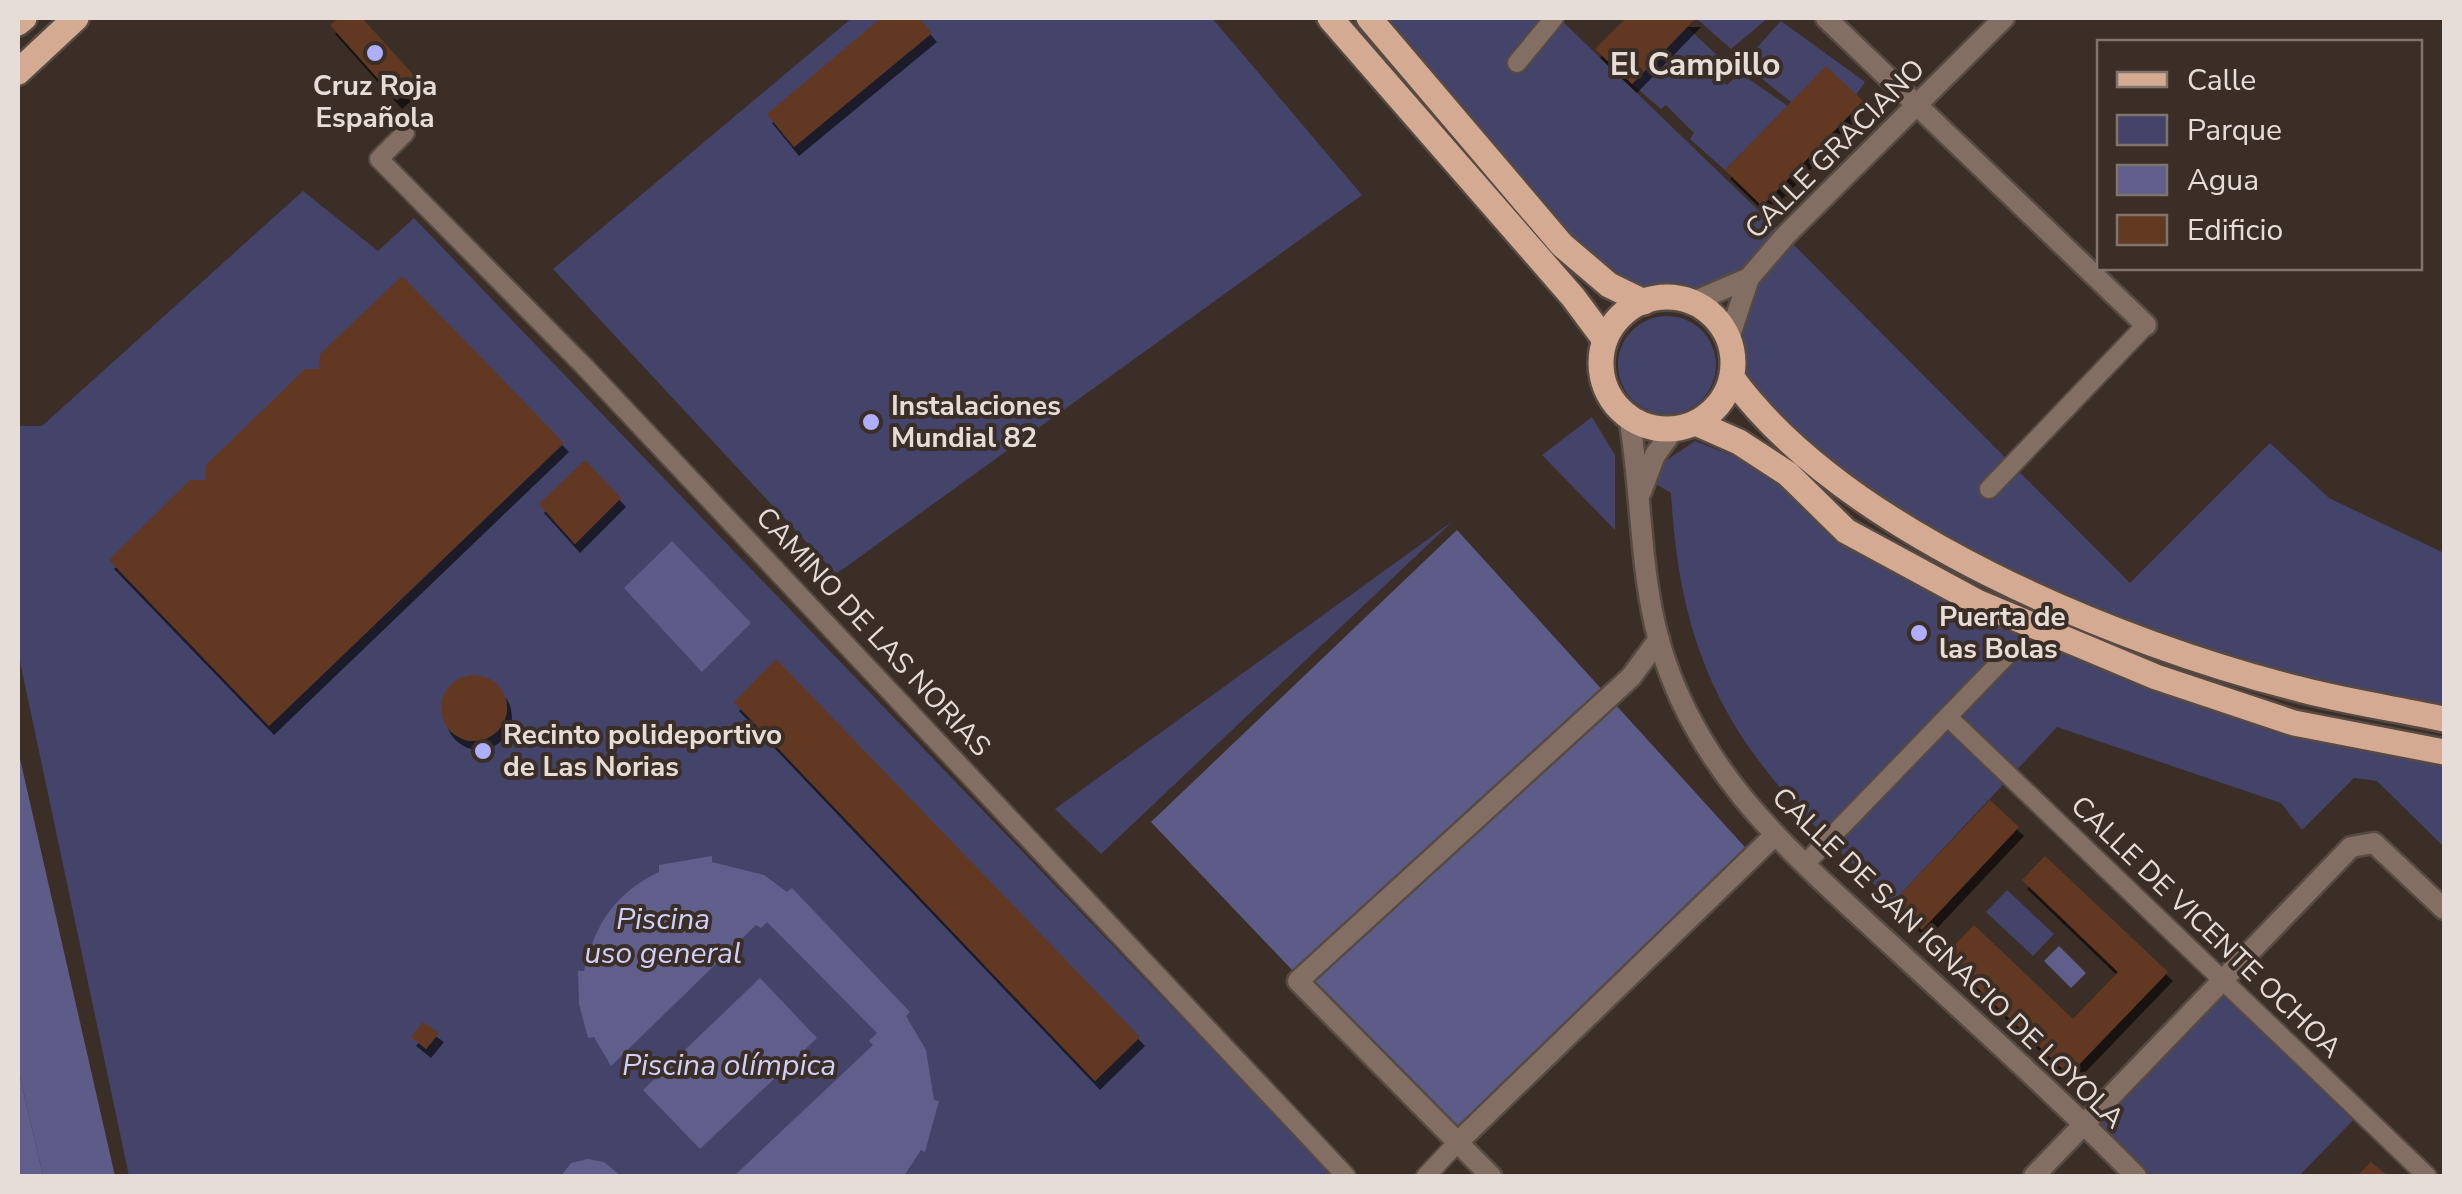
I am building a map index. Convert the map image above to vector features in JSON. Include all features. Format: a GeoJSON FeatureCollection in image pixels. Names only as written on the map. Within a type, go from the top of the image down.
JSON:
{"type":"FeatureCollection","features":[{"type":"Feature","properties":{"kind":"main road"},"geometry":{"type":"LineString","coordinates":[[18,23],[24,18]]}},
{"type":"Feature","properties":{"kind":"main road"},"geometry":{"type":"LineString","coordinates":[[18,72],[76,18]]}},
{"type":"Feature","properties":{"kind":"main road"},"geometry":{"type":"LineString","coordinates":[[1330,18],[1574,297],[1605,340]]}},
{"type":"Feature","properties":{"kind":"main road"},"geometry":{"type":"LineString","coordinates":[[1369,18],[1562,245],[1609,285],[1644,302]]}},
{"type":"Feature","properties":{"kind":"main road"},"geometry":{"type":"LineString","coordinates":[[2444,719],[2302,690],[2189,655],[1994,576],[1863,504],[1769,426],[1732,378],[1728,338],[1708,311],[1693,302],[1669,297],[1644,302],[1614,324],[1605,340],[1604,382],[1629,416],[1650,427],[1685,426],[1739,442],[1788,474],[1846,531],[1978,602],[2156,677],[2294,723],[2444,752]]}},
{"type":"Feature","properties":{"kind":"main road"},"geometry":{"type":"LineString","coordinates":[[1685,426],[1712,412],[1732,378]]}},
{"type":"Feature","properties":{"kind":"street"},"geometry":{"type":"LineString","coordinates":[[1516,62],[1554,18]]}},
{"type":"Feature","properties":{"kind":"street"},"geometry":{"type":"LineString","coordinates":[[1826,18],[2146,326],[1988,489]]}},
{"type":"Feature","properties":{"kind":"street","name":"CALLE GRACIANO"},"geometry":{"type":"LineString","coordinates":[[1728,338],[1749,278],[1785,236],[2004,18]]}},
{"type":"Feature","properties":{"kind":"street","name":"CAMINO DE LAS NORIAS"},"geometry":{"type":"LineString","coordinates":[[405,133],[380,159],[583,365],[1346,1176]]}},
{"type":"Feature","properties":{"kind":"street","name":"CALLE GRACIANO"},"geometry":{"type":"LineString","coordinates":[[1693,302],[1749,278]]}},
{"type":"Feature","properties":{"kind":"street","name":"CALLE DE SAN IGNACIO DE LOYOLA"},"geometry":{"type":"LineString","coordinates":[[1629,416],[1641,494],[1644,563],[1659,639],[1676,688],[1716,766],[1774,837],[2085,1124],[2136,1176]]}},
{"type":"Feature","properties":{"kind":"street","name":"CALLE DE SAN IGNACIO DE LOYOLA"},"geometry":{"type":"LineString","coordinates":[[1641,494],[1655,456],[1685,426]]}},
{"type":"Feature","properties":{"kind":"street"},"geometry":{"type":"LineString","coordinates":[[1491,1176],[1298,981],[1631,677],[1659,639]]}},
{"type":"Feature","properties":{"kind":"street"},"geometry":{"type":"LineString","coordinates":[[1805,864],[2012,651]]}},
{"type":"Feature","properties":{"kind":"street"},"geometry":{"type":"LineString","coordinates":[[1631,677],[1657,678],[1676,688]]}},
{"type":"Feature","properties":{"kind":"street","name":"CALLE DE VICENTE OCHOA"},"geometry":{"type":"LineString","coordinates":[[1948,716],[2427,1176]]}},
{"type":"Feature","properties":{"kind":"street"},"geometry":{"type":"LineString","coordinates":[[1426,1176],[1774,837]]}},
{"type":"Feature","properties":{"kind":"street"},"geometry":{"type":"LineString","coordinates":[[2034,1176],[2351,847],[2374,843],[2444,909]]}},
{"type":"Feature","properties":{"kind":"green space","name":"Instalaciones Mundial 82"},"geometry":{"type":"Polygon","coordinates":[[[852,18],[1212,18],[1362,195],[836,574],[553,269],[852,18]]]}},
{"type":"Feature","properties":{"kind":"green space"},"geometry":{"type":"Polygon","coordinates":[[[1369,18],[1559,18],[1785,236],[2130,583],[2270,443],[2329,498],[2444,553],[2444,719],[2170,649],[1863,504],[1732,378],[1729,338],[1748,280],[1693,302],[1669,297],[1644,302],[1609,285],[1369,18]]]}},
{"type":"Feature","properties":{"kind":"green space"},"geometry":{"type":"Polygon","coordinates":[[[1696,18],[1768,18],[1731,49],[1696,18]]]}},
{"type":"Feature","properties":{"kind":"green space"},"geometry":{"type":"Polygon","coordinates":[[[1781,21],[1865,82],[1856,95],[1791,102],[1751,70],[1752,53],[1781,21]]]}},
{"type":"Feature","properties":{"kind":"green space"},"geometry":{"type":"Polygon","coordinates":[[[1687,27],[1721,59],[1711,71],[1727,85],[1740,73],[1788,106],[1725,170],[1690,139],[1694,133],[1666,105],[1661,109],[1632,84],[1687,27]]]}},
{"type":"Feature","properties":{"kind":"green space","name":"Recinto polideportivo de Las Norias"},"geometry":{"type":"Polygon","coordinates":[[[303,191],[378,251],[414,218],[1334,1176],[129,1176],[18,652],[18,426],[42,426],[303,191]]]}},
{"type":"Feature","properties":{"kind":"green space"},"geometry":{"type":"Polygon","coordinates":[[[1667,316],[1686,320],[1702,330],[1712,346],[1716,365],[1712,384],[1702,400],[1686,410],[1667,414],[1648,410],[1632,400],[1622,384],[1618,365],[1622,346],[1632,330],[1648,320],[1667,316]]]}},
{"type":"Feature","properties":{"kind":"green space"},"geometry":{"type":"Polygon","coordinates":[[[1592,417],[1615,455],[1615,530],[1542,455],[1592,417]]]}},
{"type":"Feature","properties":{"kind":"green space"},"geometry":{"type":"Polygon","coordinates":[[[1695,441],[1749,462],[1846,531],[2156,677],[2444,752],[2444,847],[2377,781],[2354,778],[2302,830],[2281,803],[2057,727],[1893,902],[1801,811],[1764,768],[1709,676],[1691,623],[1678,562],[1671,493],[1654,483],[1664,462],[1695,441]]]}},
{"type":"Feature","properties":{"kind":"green space"},"geometry":{"type":"Polygon","coordinates":[[[1453,521],[1101,854],[1055,809],[1453,521]]]}},
{"type":"Feature","properties":{"kind":"green space"},"geometry":{"type":"Polygon","coordinates":[[[2007,890],[2054,934],[2033,956],[1986,912],[2007,890]]]}},
{"type":"Feature","properties":{"kind":"green space"},"geometry":{"type":"Polygon","coordinates":[[[2222,980],[2360,1113],[2299,1176],[2137,1176],[2085,1124],[2222,980]]]}},
{"type":"Feature","properties":{"kind":"shaded area"},"geometry":{"type":"Polygon","coordinates":[[[1457,530],[1753,856],[1457,1143],[1151,822],[1457,530]]]}},
{"type":"Feature","properties":{"kind":"shaded area"},"geometry":{"type":"Polygon","coordinates":[[[672,541],[751,623],[702,672],[624,588],[672,541]]]}},
{"type":"Feature","properties":{"kind":"shaded area"},"geometry":{"type":"Polygon","coordinates":[[[18,750],[115,1176],[43,1176],[18,1068],[18,750]]]}},
{"type":"Feature","properties":{"kind":"water","name":"Piscina uso general"},"geometry":{"type":"Polygon","coordinates":[[[712,856],[712,862],[764,875],[787,892],[792,888],[910,1012],[906,1016],[926,1050],[934,1100],[939,1101],[925,1152],[921,1150],[904,1176],[734,1176],[873,1045],[869,1041],[877,1033],[767,922],[761,928],[756,925],[611,1066],[594,1037],[588,1038],[579,1004],[578,971],[584,971],[594,939],[609,912],[630,890],[659,872],[659,865],[712,856]]]}},
{"type":"Feature","properties":{"kind":"water"},"geometry":{"type":"Polygon","coordinates":[[[2059,946],[2086,973],[2071,988],[2044,961],[2059,946]]]}},
{"type":"Feature","properties":{"kind":"water","name":"Piscina olímpica"},"geometry":{"type":"Polygon","coordinates":[[[760,978],[817,1038],[700,1149],[643,1090],[760,978]]]}},
{"type":"Feature","properties":{"kind":"water"},"geometry":{"type":"Polygon","coordinates":[[[18,1068],[43,1176],[18,1176],[18,1068]]]}},
{"type":"Feature","properties":{"kind":"water"},"geometry":{"type":"Polygon","coordinates":[[[588,1159],[604,1162],[621,1176],[561,1176],[571,1163],[588,1159]]]}},
{"type":"Feature","properties":{"kind":"building","name":"Cruz Roja Española"},"geometry":{"type":"Polygon","coordinates":[[[339,18],[362,18],[419,81],[397,100],[330,25],[339,18]]]}},
{"type":"Feature","properties":{"kind":"building"},"geometry":{"type":"Polygon","coordinates":[[[881,18],[919,18],[932,33],[794,147],[767,114],[881,18]]]}},
{"type":"Feature","properties":{"kind":"building"},"geometry":{"type":"Polygon","coordinates":[[[1626,18],[1696,18],[1632,84],[1595,49],[1626,18]]]}},
{"type":"Feature","properties":{"kind":"building"},"geometry":{"type":"Polygon","coordinates":[[[1826,66],[1863,101],[1762,206],[1725,170],[1826,66]]]}},
{"type":"Feature","properties":{"kind":"building"},"geometry":{"type":"Polygon","coordinates":[[[402,276],[564,443],[269,726],[109,560],[190,480],[205,480],[206,465],[305,369],[319,369],[320,354],[402,276]]]}},
{"type":"Feature","properties":{"kind":"building"},"geometry":{"type":"Polygon","coordinates":[[[585,460],[621,498],[575,544],[539,504],[585,460]]]}},
{"type":"Feature","properties":{"kind":"building"},"geometry":{"type":"Polygon","coordinates":[[[776,659],[1140,1037],[1095,1081],[734,702],[776,659]]]}},
{"type":"Feature","properties":{"kind":"building"},"geometry":{"type":"Polygon","coordinates":[[[474,675],[497,685],[507,708],[497,731],[474,741],[451,731],[441,708],[451,685],[474,675]]]}},
{"type":"Feature","properties":{"kind":"building"},"geometry":{"type":"Polygon","coordinates":[[[1990,800],[2019,827],[1922,930],[1893,902],[1990,800]]]}},
{"type":"Feature","properties":{"kind":"building"},"geometry":{"type":"Polygon","coordinates":[[[2045,856],[2168,972],[2069,1075],[1944,956],[1974,925],[2073,1019],[2118,972],[2022,880],[2045,856]]]}},
{"type":"Feature","properties":{"kind":"building"},"geometry":{"type":"Polygon","coordinates":[[[423,1022],[439,1033],[426,1049],[411,1037],[423,1022]]]}},
{"type":"Feature","properties":{"kind":"building"},"geometry":{"type":"Polygon","coordinates":[[[2371,1162],[2388,1176],[2357,1176],[2371,1162]]]}},
{"type":"Feature","properties":{"kind":"place","name":"Cruz Roja Española"},"geometry":{"type":"Point","coordinates":[375,53]}},
{"type":"Feature","properties":{"kind":"place","name":"Instalaciones Mundial 82"},"geometry":{"type":"Point","coordinates":[871,422]}},
{"type":"Feature","properties":{"kind":"place","name":"Puerta de las Bolas"},"geometry":{"type":"Point","coordinates":[1919,633]}},
{"type":"Feature","properties":{"kind":"place","name":"Recinto polideportivo de Las Norias"},"geometry":{"type":"Point","coordinates":[483,751]}},
{"type":"Feature","properties":{"kind":"district","name":"El Campillo"},"geometry":{"type":"Point","coordinates":[1695,64]}}]}
